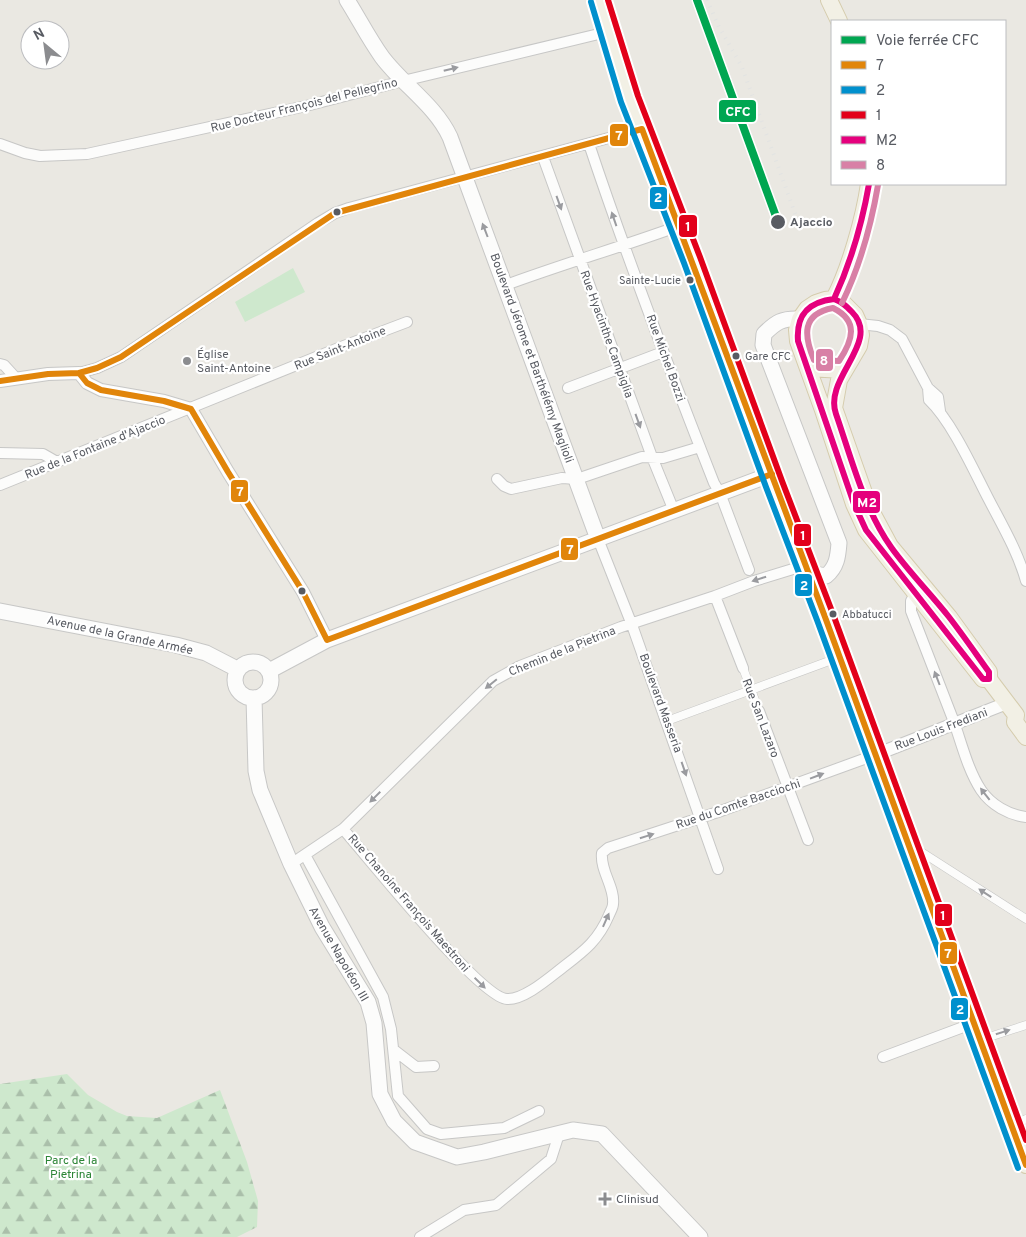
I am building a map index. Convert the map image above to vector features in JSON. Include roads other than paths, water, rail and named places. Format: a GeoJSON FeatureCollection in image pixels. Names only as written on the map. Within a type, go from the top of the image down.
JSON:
{"type":"FeatureCollection","features":[{"type":"Feature","properties":{"kind":"main road","name":"Boulevard Jérome et Barthélémy Maglioli"},"geometry":{"type":"LineString","coordinates":[[347,0],[382,57],[432,109],[445,126],[506,285],[598,539]]}},
{"type":"Feature","properties":{"kind":"main road"},"geometry":{"type":"LineString","coordinates":[[599,0],[607,32],[642,129],[840,657],[980,1040],[1019,1122],[1026,1165]]}},
{"type":"Feature","properties":{"kind":"main road"},"geometry":{"type":"LineString","coordinates":[[829,0],[839,20]]}},
{"type":"Feature","properties":{"kind":"main road"},"geometry":{"type":"LineString","coordinates":[[834,299],[845,274],[869,185]]}},
{"type":"Feature","properties":{"kind":"main road"},"geometry":{"type":"LineString","coordinates":[[989,680],[983,679],[915,594],[866,530],[854,504],[798,341],[797,330],[800,319],[816,303],[834,299],[842,302],[850,309],[860,324],[859,346],[843,370],[837,387],[834,408],[868,508],[890,546],[949,617],[989,672],[989,680],[1016,712],[1015,722],[1026,737]]}},
{"type":"Feature","properties":{"kind":"main road"},"geometry":{"type":"LineString","coordinates":[[800,319],[788,318],[775,323],[764,334],[763,346],[839,543],[838,558],[832,571],[826,576],[807,569]]}},
{"type":"Feature","properties":{"kind":"main road"},"geometry":{"type":"LineString","coordinates":[[808,368],[843,370]]}},
{"type":"Feature","properties":{"kind":"main road"},"geometry":{"type":"LineString","coordinates":[[269,672],[327,640],[772,474]]}},
{"type":"Feature","properties":{"kind":"main road","name":"Avenue de la Grande Armée"},"geometry":{"type":"LineString","coordinates":[[0,611],[176,645],[206,653],[237,669]]}},
{"type":"Feature","properties":{"kind":"main road"},"geometry":{"type":"LineString","coordinates":[[254,661],[260,663],[269,672],[271,676],[270,686],[264,695],[254,698],[242,695],[235,686],[234,680],[237,669],[242,664],[254,661]]}},
{"type":"Feature","properties":{"kind":"main road","name":"Avenue Napoléon III"},"geometry":{"type":"LineString","coordinates":[[254,698],[256,771],[260,790],[294,869],[322,927],[368,1002],[374,1023],[380,1094],[394,1121],[415,1142],[456,1157],[573,1130],[602,1134],[700,1237]]}},
{"type":"Feature","properties":{"kind":"street","name":"Rue Docteur François del Pellegrino"},"geometry":{"type":"LineString","coordinates":[[0,144],[25,154],[40,156],[87,154],[306,106],[403,80],[607,32]]}},
{"type":"Feature","properties":{"kind":"street"},"geometry":{"type":"LineString","coordinates":[[0,381],[48,374],[79,372],[97,368],[121,357],[335,213],[642,129]]}},
{"type":"Feature","properties":{"kind":"street","name":"Rue Michel Bozzi"},"geometry":{"type":"LineString","coordinates":[[589,144],[623,246],[749,570]]}},
{"type":"Feature","properties":{"kind":"street","name":"Rue Hyacinthe Campiglia"},"geometry":{"type":"LineString","coordinates":[[543,157],[619,368],[674,511]]}},
{"type":"Feature","properties":{"kind":"street"},"geometry":{"type":"LineString","coordinates":[[506,285],[579,258],[623,246],[679,226]]}},
{"type":"Feature","properties":{"kind":"street","name":"Rue Saint-Antoine"},"geometry":{"type":"LineString","coordinates":[[191,409],[407,322]]}},
{"type":"Feature","properties":{"kind":"street"},"geometry":{"type":"LineString","coordinates":[[860,324],[878,326],[890,330],[902,339],[928,388],[929,400],[940,411],[975,471],[1014,548],[1026,581]]}},
{"type":"Feature","properties":{"kind":"street"},"geometry":{"type":"LineString","coordinates":[[568,388],[663,352]]}},
{"type":"Feature","properties":{"kind":"street"},"geometry":{"type":"LineString","coordinates":[[0,364],[4,365],[15,378]]}},
{"type":"Feature","properties":{"kind":"street"},"geometry":{"type":"LineString","coordinates":[[79,372],[87,383],[101,390],[173,403],[191,409],[303,592],[327,640]]}},
{"type":"Feature","properties":{"kind":"street","name":"Rue de la Fontaine d'Ajaccio"},"geometry":{"type":"LineString","coordinates":[[0,485],[191,409]]}},
{"type":"Feature","properties":{"kind":"street"},"geometry":{"type":"LineString","coordinates":[[497,479],[504,486],[511,489],[562,478],[577,479],[642,457],[668,457],[700,447]]}},
{"type":"Feature","properties":{"kind":"street"},"geometry":{"type":"LineString","coordinates":[[0,453],[43,454],[57,462]]}},
{"type":"Feature","properties":{"kind":"street","name":"Boulevard Masseria"},"geometry":{"type":"LineString","coordinates":[[598,539],[667,721],[718,869]]}},
{"type":"Feature","properties":{"kind":"street","name":"Chemin de la Pietrina"},"geometry":{"type":"LineString","coordinates":[[294,869],[305,856],[343,829],[493,681],[520,666],[621,627],[632,625],[754,581],[807,569]]}},
{"type":"Feature","properties":{"kind":"street"},"geometry":{"type":"LineString","coordinates":[[915,594],[911,601],[911,611],[955,723],[968,763],[981,790],[992,803],[1016,816],[1026,817]]}},
{"type":"Feature","properties":{"kind":"street","name":"Rue San Lazaro"},"geometry":{"type":"LineString","coordinates":[[715,596],[808,840]]}},
{"type":"Feature","properties":{"kind":"street"},"geometry":{"type":"LineString","coordinates":[[667,721],[840,657]]}},
{"type":"Feature","properties":{"kind":"street","name":"Rue Louis Frediani"},"geometry":{"type":"LineString","coordinates":[[875,754],[955,723],[1016,712]]}},
{"type":"Feature","properties":{"kind":"street","name":"Rue du Comte Bacciochi"},"geometry":{"type":"LineString","coordinates":[[602,853],[608,848],[701,818],[875,754]]}},
{"type":"Feature","properties":{"kind":"street","name":"Rue Chanoine François Maestroni"},"geometry":{"type":"LineString","coordinates":[[343,829],[452,955],[486,988],[498,996],[507,999],[520,997],[592,945],[604,926],[613,905],[612,893],[601,860],[602,853]]}},
{"type":"Feature","properties":{"kind":"street"},"geometry":{"type":"LineString","coordinates":[[908,844],[1026,919]]}},
{"type":"Feature","properties":{"kind":"street"},"geometry":{"type":"LineString","coordinates":[[305,856],[383,997],[391,1029],[398,1096],[427,1129],[440,1134],[504,1128],[539,1111]]}},
{"type":"Feature","properties":{"kind":"street"},"geometry":{"type":"LineString","coordinates":[[294,869],[310,866]]}},
{"type":"Feature","properties":{"kind":"street"},"geometry":{"type":"LineString","coordinates":[[883,1057],[974,1022]]}},
{"type":"Feature","properties":{"kind":"street"},"geometry":{"type":"LineString","coordinates":[[980,1040],[1026,1025]]}},
{"type":"Feature","properties":{"kind":"street"},"geometry":{"type":"LineString","coordinates":[[394,1050],[416,1067],[434,1066]]}},
{"type":"Feature","properties":{"kind":"street"},"geometry":{"type":"LineString","coordinates":[[420,1237],[464,1210],[496,1205],[551,1159],[559,1134]]}},
{"type":"Feature","properties":{"kind":"railway"},"geometry":{"type":"LineString","coordinates":[[707,0],[719,27],[742,67],[796,216]]}},
{"type":"Feature","properties":{"kind":"rail line","name":"CFC"},"geometry":{"type":"LineString","coordinates":[[697,0],[778,222]]}},
{"type":"Feature","properties":{"kind":"place","name":"Ajaccio"},"geometry":{"type":"Point","coordinates":[778,222]}},
{"type":"Feature","properties":{"kind":"place","name":"Sainte-Lucie"},"geometry":{"type":"Point","coordinates":[690,280]}},
{"type":"Feature","properties":{"kind":"place","name":"Gare CFC"},"geometry":{"type":"Point","coordinates":[736,356]}},
{"type":"Feature","properties":{"kind":"place","name":"Église Saint-Antoine"},"geometry":{"type":"Point","coordinates":[187,361]}},
{"type":"Feature","properties":{"kind":"place","name":"Abbatucci"},"geometry":{"type":"Point","coordinates":[833,614]}},
{"type":"Feature","properties":{"kind":"place","name":"Clinisud"},"geometry":{"type":"Point","coordinates":[605,1199]}},
{"type":"Feature","properties":{"kind":"park label","name":"Parc de la Pietrina"},"geometry":{"type":"Point","coordinates":[71,1167]}}]}
